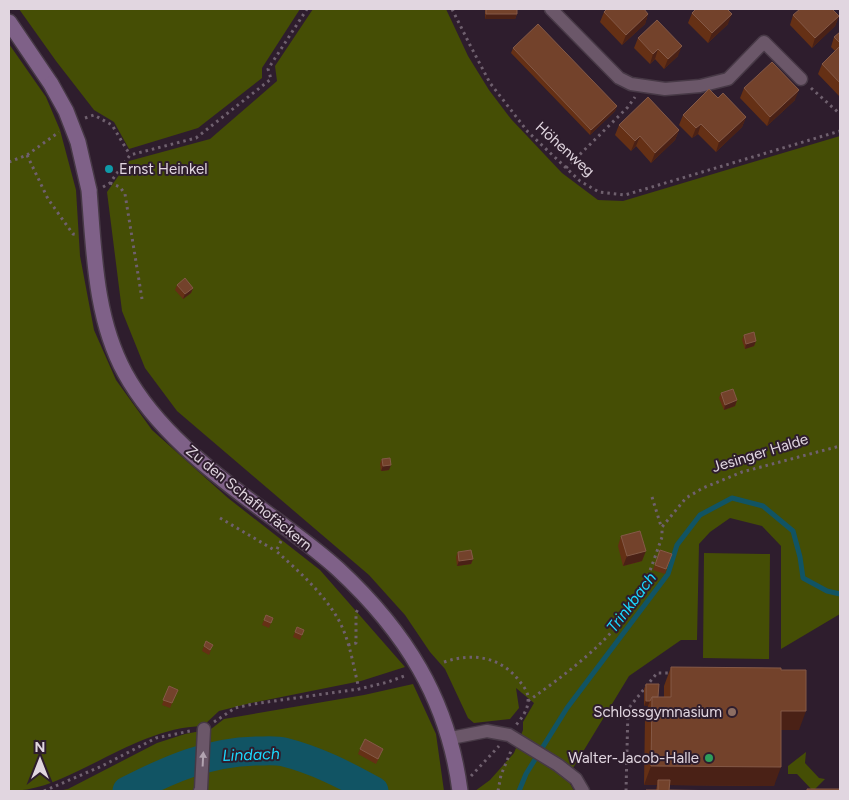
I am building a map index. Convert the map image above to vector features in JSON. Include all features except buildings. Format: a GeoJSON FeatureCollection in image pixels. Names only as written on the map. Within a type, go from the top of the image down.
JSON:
{"type":"FeatureCollection","features":[{"type":"Feature","properties":{"kind":"street"},"geometry":{"type":"LineString","coordinates":[[551,9],[619,78],[631,84],[666,89],[700,86],[728,79],[764,42],[801,79]]}},
{"type":"Feature","properties":{"kind":"street","name":"Zu den Schafhofäckern"},"geometry":{"type":"LineString","coordinates":[[9,22],[52,84],[66,111],[78,142],[89,190],[102,311],[113,347],[125,374],[140,398],[181,442],[225,482],[336,568],[367,598],[394,629],[426,680],[451,738],[460,791]]}},
{"type":"Feature","properties":{"kind":"street"},"geometry":{"type":"LineString","coordinates":[[451,738],[487,731],[516,739],[558,764],[576,778],[583,791]]}},
{"type":"Feature","properties":{"kind":"street"},"geometry":{"type":"LineString","coordinates":[[201,785],[204,734]]}},
{"type":"Feature","properties":{"kind":"path"},"geometry":{"type":"LineString","coordinates":[[89,190],[100,189],[110,183],[130,155],[196,138],[271,79],[268,69],[307,9]]}},
{"type":"Feature","properties":{"kind":"path","name":"Höhenweg"},"geometry":{"type":"LineString","coordinates":[[452,9],[490,82],[528,132],[580,181],[599,192],[625,195],[840,131]]}},
{"type":"Feature","properties":{"kind":"path"},"geometry":{"type":"LineString","coordinates":[[801,79],[840,114]]}},
{"type":"Feature","properties":{"kind":"path"},"geometry":{"type":"LineString","coordinates":[[566,168],[628,108],[642,86]]}},
{"type":"Feature","properties":{"kind":"path"},"geometry":{"type":"LineString","coordinates":[[85,118],[94,115],[112,125],[130,155]]}},
{"type":"Feature","properties":{"kind":"path"},"geometry":{"type":"LineString","coordinates":[[9,162],[27,155],[63,130]]}},
{"type":"Feature","properties":{"kind":"path"},"geometry":{"type":"LineString","coordinates":[[27,155],[48,198],[73,234],[93,240]]}},
{"type":"Feature","properties":{"kind":"path"},"geometry":{"type":"LineString","coordinates":[[110,183],[120,187],[125,194],[142,299]]}},
{"type":"Feature","properties":{"kind":"path","name":"Jesinger Halde"},"geometry":{"type":"LineString","coordinates":[[528,701],[559,679],[608,636],[634,604],[662,537],[662,527],[686,498],[703,488],[742,472],[840,446]]}},
{"type":"Feature","properties":{"kind":"path"},"geometry":{"type":"LineString","coordinates":[[652,497],[662,527]]}},
{"type":"Feature","properties":{"kind":"path"},"geometry":{"type":"LineString","coordinates":[[220,518],[276,551],[305,577],[336,616],[348,645],[359,689]]}},
{"type":"Feature","properties":{"kind":"path"},"geometry":{"type":"LineString","coordinates":[[276,551],[288,529]]}},
{"type":"Feature","properties":{"kind":"path"},"geometry":{"type":"LineString","coordinates":[[348,645],[356,643],[356,613],[367,598]]}},
{"type":"Feature","properties":{"kind":"path"},"geometry":{"type":"LineString","coordinates":[[444,662],[460,656],[497,662],[514,674],[526,690],[528,701],[498,791]]}},
{"type":"Feature","properties":{"kind":"path"},"geometry":{"type":"LineString","coordinates":[[626,791],[628,709],[657,673],[676,673]]}},
{"type":"Feature","properties":{"kind":"path"},"geometry":{"type":"LineString","coordinates":[[44,791],[102,766],[156,738],[186,731],[204,734],[221,716],[235,708],[359,689],[388,682],[406,675]]}},
{"type":"Feature","properties":{"kind":"path"},"geometry":{"type":"LineString","coordinates":[[470,777],[516,739]]}},
{"type":"Feature","properties":{"kind":"green space"},"geometry":{"type":"Polygon","coordinates":[[[19,9],[300,9],[262,68],[262,78],[198,128],[129,149],[114,122],[94,110],[19,9]]]}},
{"type":"Feature","properties":{"kind":"green space"},"geometry":{"type":"Polygon","coordinates":[[[313,9],[446,9],[468,56],[489,90],[511,119],[562,173],[598,200],[623,201],[840,136],[840,614],[781,649],[781,546],[762,526],[730,518],[710,532],[699,544],[697,640],[681,640],[629,676],[567,778],[574,791],[475,791],[490,780],[514,753],[523,730],[523,722],[534,703],[516,688],[519,708],[510,719],[474,723],[468,718],[445,669],[430,652],[405,615],[369,575],[177,411],[145,368],[122,311],[107,192],[129,161],[210,139],[277,81],[275,66],[313,9]]]}},
{"type":"Feature","properties":{"kind":"green space"},"geometry":{"type":"Polygon","coordinates":[[[9,44],[46,97],[60,130],[76,190],[80,256],[94,330],[116,380],[152,430],[228,498],[320,570],[405,667],[361,681],[219,711],[203,726],[186,727],[154,736],[53,782],[36,788],[18,791],[9,791],[9,44]]]}},
{"type":"Feature","properties":{"kind":"green space"},"geometry":{"type":"Polygon","coordinates":[[[704,553],[770,554],[769,659],[703,658],[704,553]]]}},
{"type":"Feature","properties":{"kind":"green space"},"geometry":{"type":"Polygon","coordinates":[[[413,684],[436,734],[444,791],[58,791],[68,789],[157,743],[185,734],[211,729],[224,719],[364,695],[413,684]]]}},
{"type":"Feature","properties":{"kind":"green space"},"geometry":{"type":"Polygon","coordinates":[[[806,752],[805,763],[819,778],[825,779],[813,791],[797,774],[788,774],[788,766],[806,752]]]}},
{"type":"Feature","properties":{"kind":"waterway","name":"Trinkbach"},"geometry":{"type":"LineString","coordinates":[[519,791],[526,774],[567,708],[668,574],[677,545],[700,515],[732,498],[763,506],[793,531],[803,578],[827,591],[840,594]]}},
{"type":"Feature","properties":{"kind":"waterway","name":"Lindach"},"geometry":{"type":"LineString","coordinates":[[127,791],[174,769],[206,758],[239,752],[270,751],[296,755],[341,774],[374,791]]}},
{"type":"Feature","properties":{"kind":"place","name":"Ernst Heinkel"},"geometry":{"type":"Point","coordinates":[109,169]}},
{"type":"Feature","properties":{"kind":"place","name":"Schlossgymnasium"},"geometry":{"type":"Point","coordinates":[732,712]}},
{"type":"Feature","properties":{"kind":"place","name":"Walter-Jacob-Halle"},"geometry":{"type":"Point","coordinates":[709,758]}}]}
